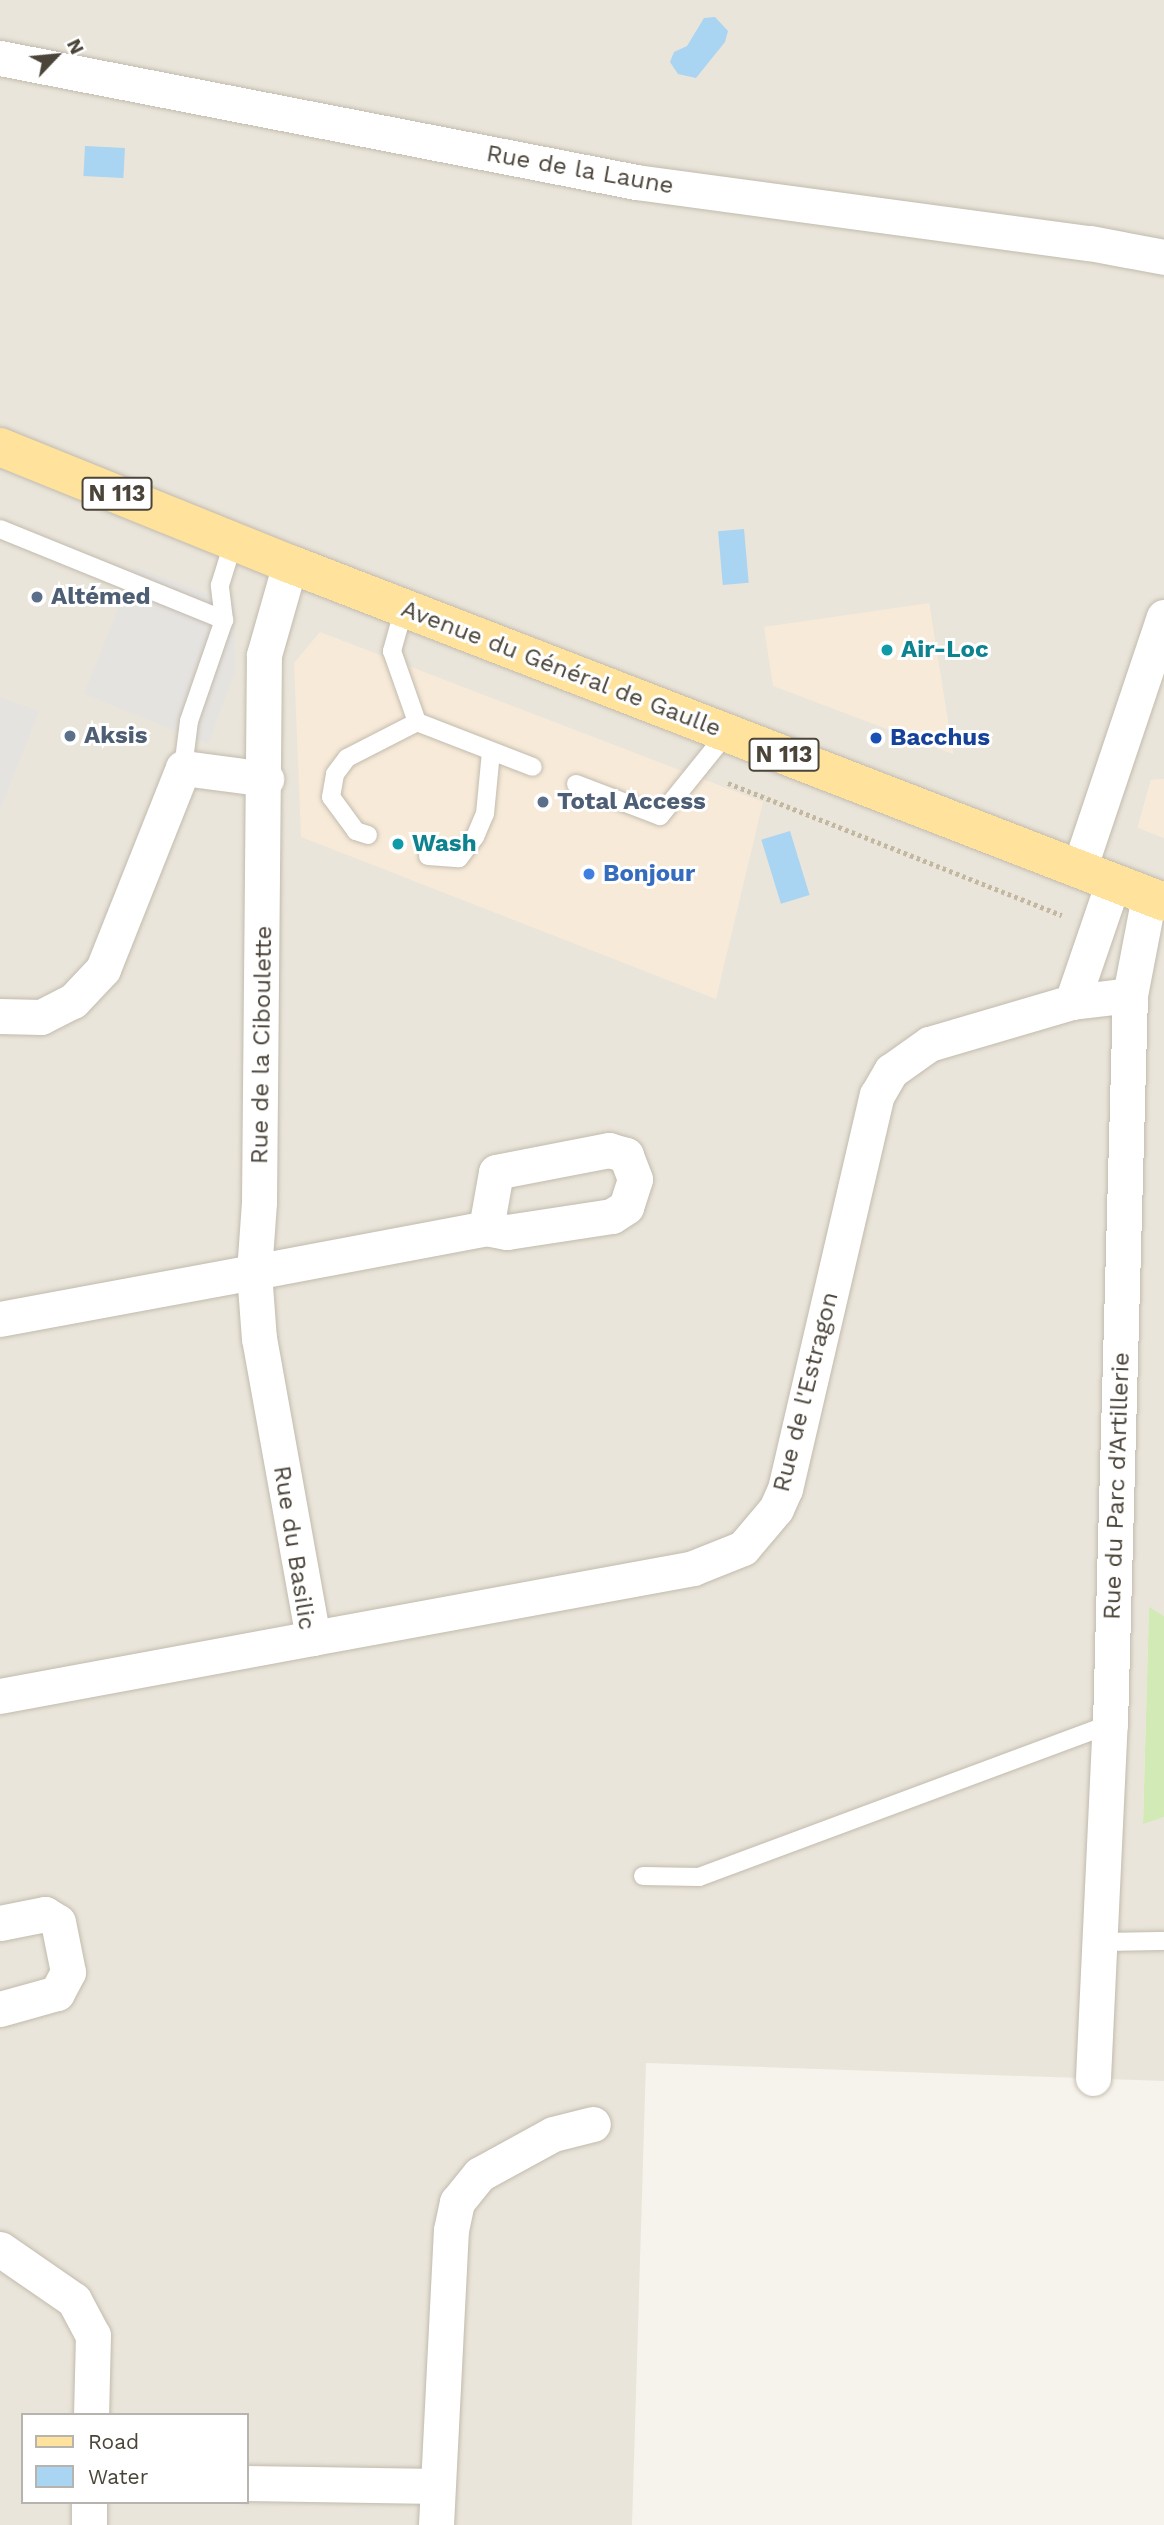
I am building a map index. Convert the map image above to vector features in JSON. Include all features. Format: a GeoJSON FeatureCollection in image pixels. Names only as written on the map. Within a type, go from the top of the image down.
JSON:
{"type":"FeatureCollection","features":[{"type":"Feature","properties":{"kind":"main road","name":"Avenue du Général de Gaulle"},"geometry":{"type":"LineString","coordinates":[[0,447],[290,564],[1156,899]]}},
{"type":"Feature","properties":{"kind":"street","name":"Rue de la Laune"},"geometry":{"type":"LineString","coordinates":[[0,58],[636,182],[1090,243],[1164,257]]}},
{"type":"Feature","properties":{"kind":"street","name":"Rue de la Ciboulette"},"geometry":{"type":"LineString","coordinates":[[254,1272],[259,1202],[266,779],[264,655],[290,564]]}},
{"type":"Feature","properties":{"kind":"street"},"geometry":{"type":"LineString","coordinates":[[1072,1002],[1096,928],[1096,875],[1164,617]]}},
{"type":"Feature","properties":{"kind":"street"},"geometry":{"type":"LineString","coordinates":[[0,1016],[41,1017],[73,1001],[103,969],[183,768],[266,779]]}},
{"type":"Feature","properties":{"kind":"street","name":"Rue du Parc d'Artillerie"},"geometry":{"type":"LineString","coordinates":[[1093,2078],[1110,1724],[1130,995],[1156,899]]}},
{"type":"Feature","properties":{"kind":"street","name":"Rue de l'Estragon"},"geometry":{"type":"LineString","coordinates":[[313,1638],[693,1568],[743,1548],[776,1509],[785,1489],[877,1095],[891,1071],[929,1044],[1072,1002],[1130,995]]}},
{"type":"Feature","properties":{"kind":"street"},"geometry":{"type":"LineString","coordinates":[[0,1320],[486,1228]]}},
{"type":"Feature","properties":{"kind":"street","name":"Rue du Basilic"},"geometry":{"type":"LineString","coordinates":[[0,1696],[313,1638],[259,1339],[254,1272]]}},
{"type":"Feature","properties":{"kind":"street"},"geometry":{"type":"LineString","coordinates":[[0,1923],[45,1914],[58,1922],[68,1972],[57,1993],[0,2009]]}},
{"type":"Feature","properties":{"kind":"street"},"geometry":{"type":"LineString","coordinates":[[436,2525],[451,2230],[457,2202],[480,2174],[553,2134],[593,2124]]}},
{"type":"Feature","properties":{"kind":"street"},"geometry":{"type":"LineString","coordinates":[[12,2257],[74,2300],[93,2335],[91,2413]]}},
{"type":"Feature","properties":{"kind":"street"},"geometry":{"type":"LineString","coordinates":[[248,2483],[437,2486]]}},
{"type":"Feature","properties":{"kind":"street"},"geometry":{"type":"LineString","coordinates":[[89,2504],[89,2525]]}},
{"type":"Feature","properties":{"kind":"lane"},"geometry":{"type":"LineString","coordinates":[[0,529],[224,620]]}},
{"type":"Feature","properties":{"kind":"lane"},"geometry":{"type":"LineString","coordinates":[[183,768],[189,721],[224,620],[220,585],[234,540]]}},
{"type":"Feature","properties":{"kind":"lane"},"geometry":{"type":"LineString","coordinates":[[404,608],[392,651],[417,722],[533,767]]}},
{"type":"Feature","properties":{"kind":"lane"},"geometry":{"type":"LineString","coordinates":[[368,835],[356,831],[331,797],[335,774],[347,758],[417,722]]}},
{"type":"Feature","properties":{"kind":"lane"},"geometry":{"type":"LineString","coordinates":[[576,784],[660,816],[727,733]]}},
{"type":"Feature","properties":{"kind":"lane"},"geometry":{"type":"LineString","coordinates":[[428,856],[459,858],[475,837],[485,814],[491,752]]}},
{"type":"Feature","properties":{"kind":"lane"},"geometry":{"type":"LineString","coordinates":[[643,1876],[699,1877],[1110,1724]]}},
{"type":"Feature","properties":{"kind":"lane"},"geometry":{"type":"LineString","coordinates":[[1100,1942],[1164,1941]]}},
{"type":"Feature","properties":{"kind":"path"},"geometry":{"type":"LineString","coordinates":[[698,770],[1096,928]]}},
{"type":"Feature","properties":{"kind":"shaded area"},"geometry":{"type":"Polygon","coordinates":[[[0,0],[1164,0],[1164,779],[1151,780],[1138,827],[1164,838],[1164,1616],[1149,1608],[1143,1823],[1164,1817],[1164,2081],[646,2063],[632,2525],[0,2525],[0,0]],[[929,604],[765,627],[953,754],[929,604]]]}},
{"type":"Feature","properties":{"kind":"shaded area"},"geometry":{"type":"Polygon","coordinates":[[[134,567],[235,604],[235,673],[208,744],[84,694],[134,567]]]}},
{"type":"Feature","properties":{"kind":"shaded area"},"geometry":{"type":"Polygon","coordinates":[[[929,603],[953,754],[773,686],[764,627],[929,603]]]}},
{"type":"Feature","properties":{"kind":"shaded area"},"geometry":{"type":"Polygon","coordinates":[[[320,632],[763,802],[716,999],[301,837],[294,663],[320,632]]]}},
{"type":"Feature","properties":{"kind":"shaded area"},"geometry":{"type":"Polygon","coordinates":[[[0,697],[39,711],[0,811],[0,697]]]}},
{"type":"Feature","properties":{"kind":"shaded area"},"geometry":{"type":"Polygon","coordinates":[[[1164,779],[1164,838],[1138,828],[1151,780],[1164,779]]]}},
{"type":"Feature","properties":{"kind":"green space"},"geometry":{"type":"Polygon","coordinates":[[[1149,1607],[1164,1616],[1164,1817],[1143,1824],[1149,1607]]]}},
{"type":"Feature","properties":{"kind":"water"},"geometry":{"type":"Polygon","coordinates":[[[715,17],[728,31],[725,42],[696,78],[678,74],[670,62],[674,52],[687,46],[704,18],[715,17]]]}},
{"type":"Feature","properties":{"kind":"water"},"geometry":{"type":"Polygon","coordinates":[[[85,146],[125,148],[123,178],[83,176],[85,146]]]}},
{"type":"Feature","properties":{"kind":"water"},"geometry":{"type":"Polygon","coordinates":[[[744,529],[749,583],[723,585],[718,531],[744,529]]]}},
{"type":"Feature","properties":{"kind":"water"},"geometry":{"type":"Polygon","coordinates":[[[790,831],[810,895],[781,904],[761,840],[790,831]]]}},
{"type":"Feature","properties":{"kind":"place","name":"Altémed"},"geometry":{"type":"Point","coordinates":[37,597]}},
{"type":"Feature","properties":{"kind":"place","name":"Air-Loc"},"geometry":{"type":"Point","coordinates":[887,650]}},
{"type":"Feature","properties":{"kind":"place","name":"Aksis"},"geometry":{"type":"Point","coordinates":[70,736]}},
{"type":"Feature","properties":{"kind":"place","name":"Bacchus"},"geometry":{"type":"Point","coordinates":[876,738]}},
{"type":"Feature","properties":{"kind":"place","name":"Total Access"},"geometry":{"type":"Point","coordinates":[543,802]}},
{"type":"Feature","properties":{"kind":"place","name":"Wash"},"geometry":{"type":"Point","coordinates":[398,844]}},
{"type":"Feature","properties":{"kind":"place","name":"Bonjour"},"geometry":{"type":"Point","coordinates":[589,874]}}]}
